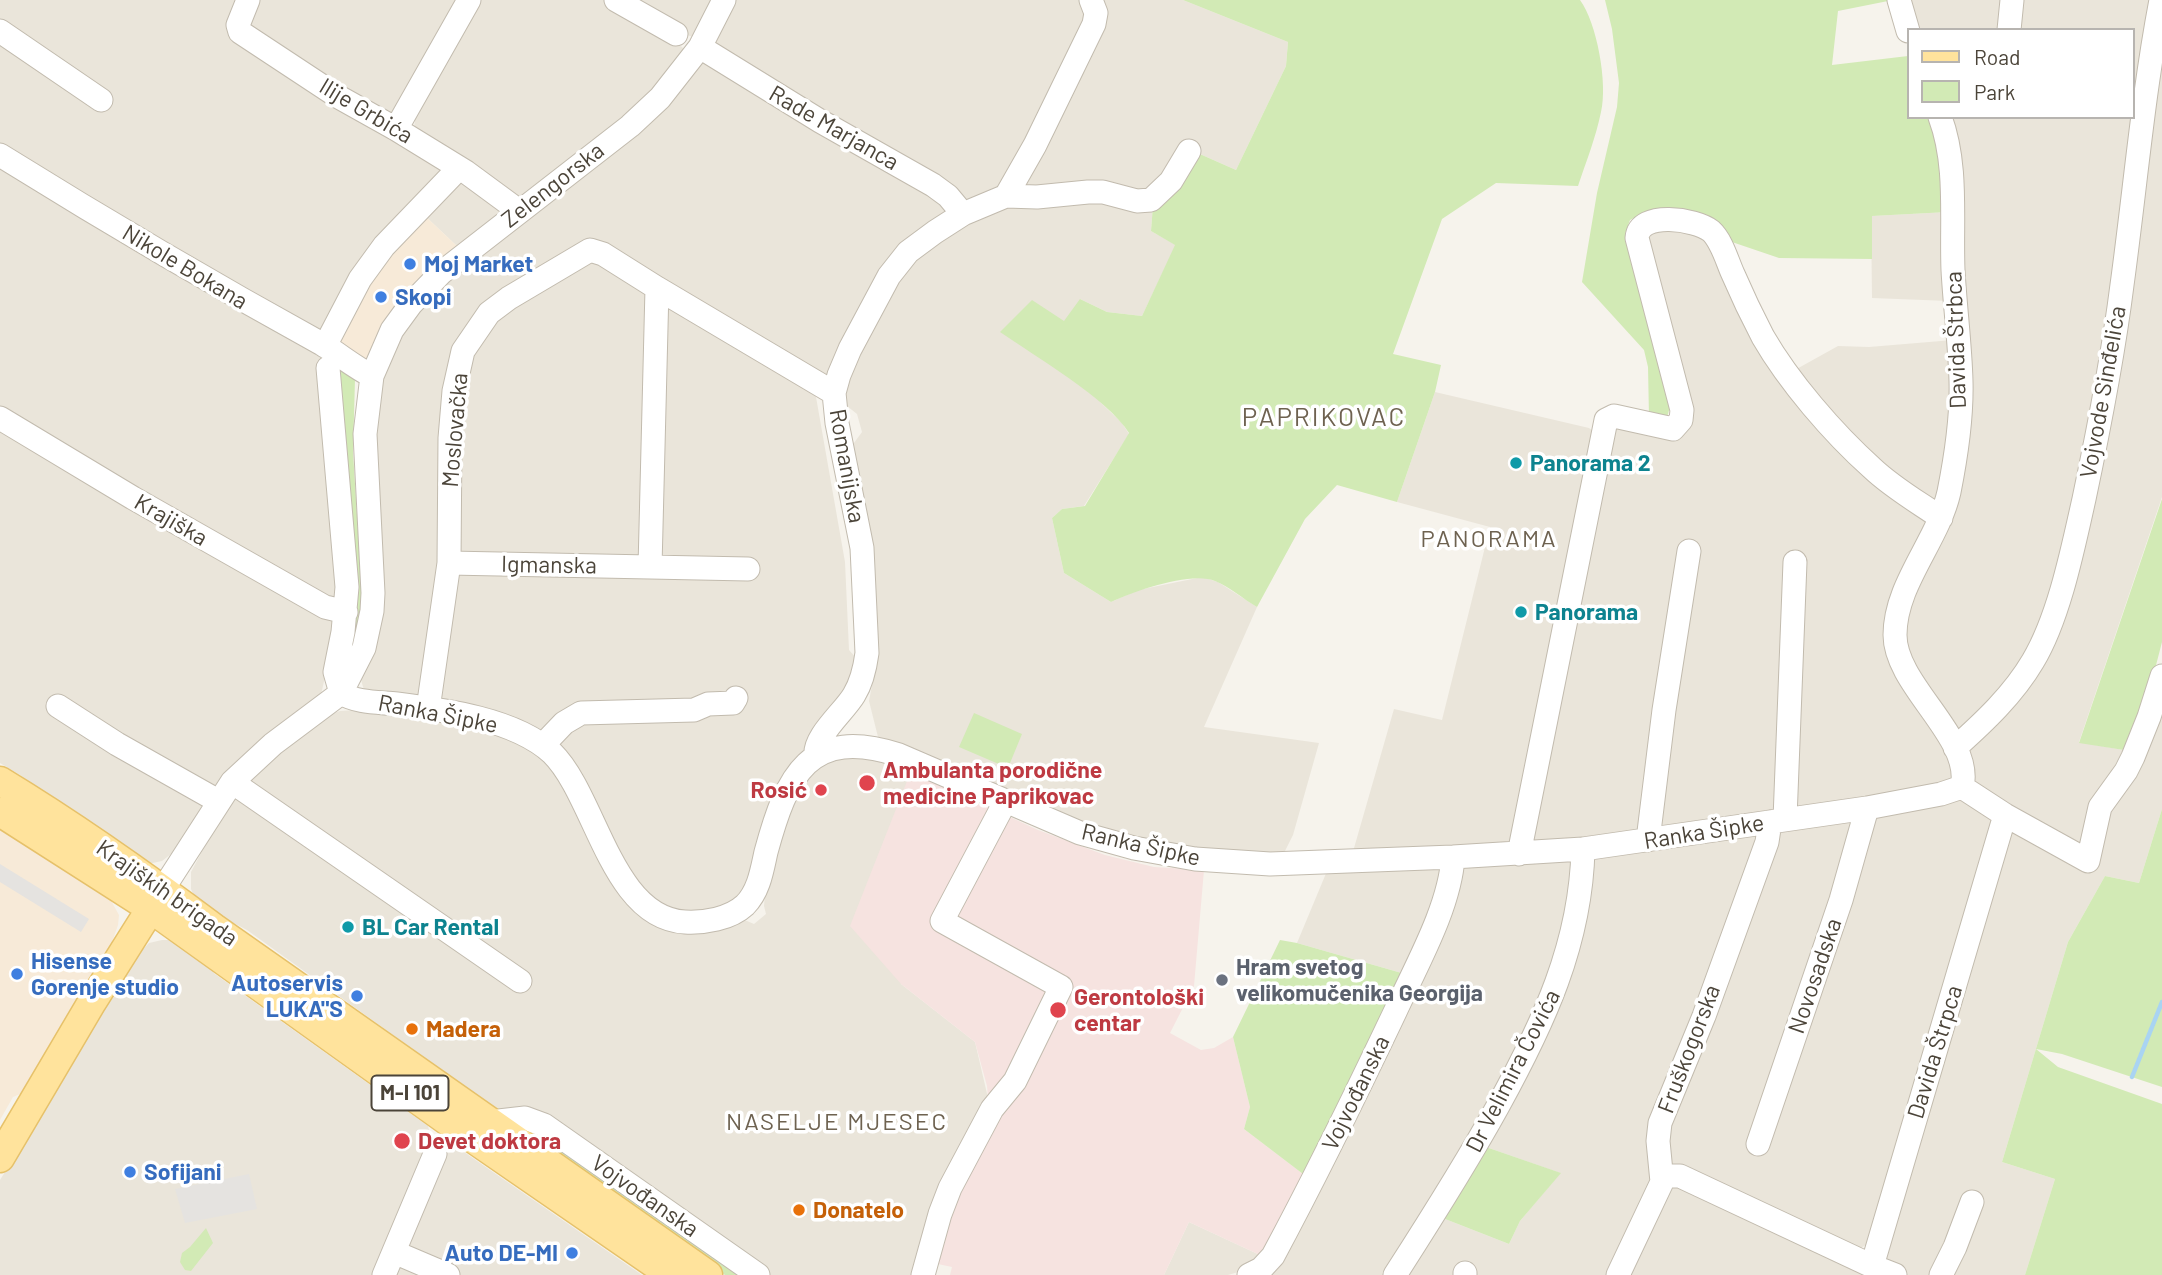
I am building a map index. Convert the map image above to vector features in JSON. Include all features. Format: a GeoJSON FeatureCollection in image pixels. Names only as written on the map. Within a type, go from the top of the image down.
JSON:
{"type":"FeatureCollection","features":[{"type":"Feature","properties":{"kind":"main road","name":"Krajiških brigada"},"geometry":{"type":"LineString","coordinates":[[0,781],[49,811],[157,899],[449,1122],[671,1275]]}},
{"type":"Feature","properties":{"kind":"main road","name":"Krajiških brigada"},"geometry":{"type":"LineString","coordinates":[[0,812],[214,928],[708,1275]]}},
{"type":"Feature","properties":{"kind":"main road"},"geometry":{"type":"LineString","coordinates":[[0,1158],[157,899]]}},
{"type":"Feature","properties":{"kind":"street","name":"Ilije Grbića"},"geometry":{"type":"LineString","coordinates":[[248,0],[238,25],[240,32],[337,96],[459,168],[519,211]]}},
{"type":"Feature","properties":{"kind":"street"},"geometry":{"type":"LineString","coordinates":[[397,129],[469,0]]}},
{"type":"Feature","properties":{"kind":"street"},"geometry":{"type":"LineString","coordinates":[[616,0],[676,34]]}},
{"type":"Feature","properties":{"kind":"street","name":"Zelengorska"},"geometry":{"type":"LineString","coordinates":[[341,692],[364,648],[372,611],[365,434],[372,376],[392,330],[411,304],[441,273],[630,126],[675,82],[700,47],[724,0]]}},
{"type":"Feature","properties":{"kind":"street"},"geometry":{"type":"LineString","coordinates":[[1006,196],[1035,145],[1094,24],[1096,13],[1091,0]]}},
{"type":"Feature","properties":{"kind":"street"},"geometry":{"type":"LineString","coordinates":[[1899,0],[1907,28]]}},
{"type":"Feature","properties":{"kind":"street"},"geometry":{"type":"LineString","coordinates":[[2009,28],[2012,0]]}},
{"type":"Feature","properties":{"kind":"street","name":"Vojvode Sinđelića"},"geometry":{"type":"LineString","coordinates":[[1955,748],[1994,711],[2034,660],[2051,620],[2067,566],[2091,466],[2109,371],[2150,60],[2161,0]]}},
{"type":"Feature","properties":{"kind":"street"},"geometry":{"type":"LineString","coordinates":[[0,31],[102,100]]}},
{"type":"Feature","properties":{"kind":"street","name":"Rade Marjanca"},"geometry":{"type":"LineString","coordinates":[[700,47],[820,121],[933,185],[948,196],[964,214]]}},
{"type":"Feature","properties":{"kind":"street","name":"Davida Štrbca"},"geometry":{"type":"LineString","coordinates":[[1941,119],[1951,157],[1953,271],[1961,383],[1949,492],[1941,518],[1904,595],[1895,636],[1906,670],[1955,748],[1963,766],[1962,787]]}},
{"type":"Feature","properties":{"kind":"street","name":"Romanijska"},"geometry":{"type":"LineString","coordinates":[[816,756],[817,745],[855,693],[867,653],[862,548],[834,393],[850,349],[900,260],[918,244],[964,214],[1006,196],[1037,197],[1088,191],[1137,201],[1151,200],[1171,181],[1189,150]]}},
{"type":"Feature","properties":{"kind":"street","name":"Nikole Bokana"},"geometry":{"type":"LineString","coordinates":[[0,155],[276,321],[327,357],[372,376]]}},
{"type":"Feature","properties":{"kind":"street"},"geometry":{"type":"LineString","coordinates":[[157,899],[232,782],[273,744],[341,692],[335,679],[335,668],[346,612],[345,552],[327,357],[360,279],[384,246],[459,168]]}},
{"type":"Feature","properties":{"kind":"street"},"geometry":{"type":"LineString","coordinates":[[1519,854],[1606,420],[1615,416],[1674,429],[1681,420],[1682,410],[1637,238],[1639,228],[1644,224],[1661,220],[1676,221],[1698,225],[1714,235],[1758,328],[1793,383],[1872,469],[1941,518]]}},
{"type":"Feature","properties":{"kind":"street","name":"Moslovačka"},"geometry":{"type":"LineString","coordinates":[[428,709],[449,563],[450,438],[454,391],[463,351],[489,313],[509,298],[590,250],[603,254],[657,288]]}},
{"type":"Feature","properties":{"kind":"street"},"geometry":{"type":"LineString","coordinates":[[650,567],[657,288],[834,393]]}},
{"type":"Feature","properties":{"kind":"street","name":"Krajiška"},"geometry":{"type":"LineString","coordinates":[[0,418],[133,498],[325,607],[346,612]]}},
{"type":"Feature","properties":{"kind":"street"},"geometry":{"type":"LineString","coordinates":[[1648,840],[1664,710],[1689,551]]}},
{"type":"Feature","properties":{"kind":"street","name":"Fruškogorska"},"geometry":{"type":"LineString","coordinates":[[1618,1275],[1661,1188],[1658,1141],[1660,1123],[1704,1016],[1767,842],[1778,821],[1795,562]]}},
{"type":"Feature","properties":{"kind":"street","name":"Igmanska"},"geometry":{"type":"LineString","coordinates":[[449,563],[748,569]]}},
{"type":"Feature","properties":{"kind":"street"},"geometry":{"type":"LineString","coordinates":[[1962,787],[2005,815],[2088,861],[2100,807],[2133,757],[2162,677]]}},
{"type":"Feature","properties":{"kind":"street","name":"Ranka Šipke"},"geometry":{"type":"LineString","coordinates":[[341,692],[354,699],[428,709],[498,723],[542,745],[575,783],[600,838],[624,881],[650,908],[667,918],[685,922],[720,918],[746,904],[757,886],[787,788],[798,772],[816,756],[839,747],[878,749],[1080,833],[1134,848],[1195,859],[1269,864],[1583,849],[1867,808],[1941,794],[1962,787]]}},
{"type":"Feature","properties":{"kind":"street"},"geometry":{"type":"LineString","coordinates":[[542,745],[564,723],[581,713],[694,710],[708,704],[733,703],[736,698]]}},
{"type":"Feature","properties":{"kind":"street"},"geometry":{"type":"LineString","coordinates":[[58,706],[117,744],[218,801]]}},
{"type":"Feature","properties":{"kind":"street"},"geometry":{"type":"LineString","coordinates":[[232,782],[520,981]]}},
{"type":"Feature","properties":{"kind":"street"},"geometry":{"type":"LineString","coordinates":[[923,1275],[950,1188],[992,1109],[1015,1081],[1061,987],[943,920],[1005,802]]}},
{"type":"Feature","properties":{"kind":"street","name":"Novosadska"},"geometry":{"type":"LineString","coordinates":[[1758,1144],[1841,900],[1867,808]]}},
{"type":"Feature","properties":{"kind":"street","name":"Davida Štrpca"},"geometry":{"type":"LineString","coordinates":[[1872,1266],[2005,815]]}},
{"type":"Feature","properties":{"kind":"street","name":"Dr Velimira Čovića"},"geometry":{"type":"LineString","coordinates":[[1395,1275],[1439,1209],[1481,1138],[1548,1010],[1566,957],[1578,906],[1583,849]]}},
{"type":"Feature","properties":{"kind":"street","name":"Vojvođanska"},"geometry":{"type":"LineString","coordinates":[[1249,1275],[1261,1269],[1273,1256],[1329,1150],[1446,897],[1452,875],[1453,857]]}},
{"type":"Feature","properties":{"kind":"street","name":"Vojvođanska"},"geometry":{"type":"LineString","coordinates":[[490,1122],[525,1118],[544,1125],[758,1275]]}},
{"type":"Feature","properties":{"kind":"street"},"geometry":{"type":"LineString","coordinates":[[384,1275],[435,1154]]}},
{"type":"Feature","properties":{"kind":"street"},"geometry":{"type":"LineString","coordinates":[[1662,1176],[1680,1176],[1895,1275]]}},
{"type":"Feature","properties":{"kind":"street"},"geometry":{"type":"LineString","coordinates":[[1941,1275],[1972,1202]]}},
{"type":"Feature","properties":{"kind":"street"},"geometry":{"type":"LineString","coordinates":[[394,1252],[448,1275]]}},
{"type":"Feature","properties":{"kind":"shaded area"},"geometry":{"type":"Polygon","coordinates":[[[0,0],[241,0],[233,26],[445,167],[324,337],[0,149],[0,0]]]}},
{"type":"Feature","properties":{"kind":"shaded area"},"geometry":{"type":"Polygon","coordinates":[[[258,0],[461,0],[394,113],[385,114],[248,26],[258,0]]]}},
{"type":"Feature","properties":{"kind":"shaded area"},"geometry":{"type":"Polygon","coordinates":[[[477,0],[604,0],[682,47],[686,53],[651,98],[522,197],[516,198],[414,129],[416,111],[477,0]]]}},
{"type":"Feature","properties":{"kind":"shaded area"},"geometry":{"type":"Polygon","coordinates":[[[628,0],[716,0],[696,38],[628,0]]]}},
{"type":"Feature","properties":{"kind":"shaded area"},"geometry":{"type":"Polygon","coordinates":[[[731,0],[1081,0],[1091,9],[1010,184],[973,206],[721,55],[712,39],[731,0]]]}},
{"type":"Feature","properties":{"kind":"shaded area"},"geometry":{"type":"Polygon","coordinates":[[[1099,0],[1183,0],[1288,42],[1286,66],[1236,170],[1193,151],[1156,193],[1024,192],[1028,164],[1099,0]]]}},
{"type":"Feature","properties":{"kind":"shaded area"},"geometry":{"type":"Polygon","coordinates":[[[1901,0],[2006,0],[2003,28],[1911,28],[1901,0]]]}},
{"type":"Feature","properties":{"kind":"shaded area"},"geometry":{"type":"Polygon","coordinates":[[[2017,0],[2153,0],[2095,423],[2036,642],[1969,729],[1954,731],[1905,650],[1905,616],[1952,485],[1948,119],[2134,119],[2134,28],[2014,28],[2017,0]]]}},
{"type":"Feature","properties":{"kind":"shaded area"},"geometry":{"type":"Polygon","coordinates":[[[2162,16],[2162,497],[2079,742],[2124,750],[2095,798],[2080,848],[1977,786],[1973,780],[1968,749],[2050,636],[2162,16]]]}},
{"type":"Feature","properties":{"kind":"shaded area"},"geometry":{"type":"Polygon","coordinates":[[[704,62],[931,194],[947,209],[943,220],[829,378],[598,244],[462,346],[444,553],[424,700],[364,690],[361,680],[364,670],[375,488],[375,397],[397,339],[419,306],[704,62]]]}},
{"type":"Feature","properties":{"kind":"shaded area"},"geometry":{"type":"Polygon","coordinates":[[[0,163],[318,350],[323,361],[342,595],[332,603],[0,407],[0,163]]]}},
{"type":"Feature","properties":{"kind":"shaded area"},"geometry":{"type":"Polygon","coordinates":[[[460,179],[499,210],[499,215],[459,248],[422,213],[460,179]]]}},
{"type":"Feature","properties":{"kind":"shaded area"},"geometry":{"type":"Polygon","coordinates":[[[1078,194],[1153,205],[1151,231],[1176,245],[1142,316],[1107,312],[1080,299],[1100,402],[1122,423],[1129,434],[1084,506],[1062,509],[1052,518],[1064,573],[1111,602],[1138,590],[1202,577],[1218,582],[1257,607],[1204,727],[1319,743],[1293,835],[1282,857],[1130,841],[880,745],[869,701],[875,649],[851,447],[862,432],[857,414],[847,406],[843,393],[849,361],[916,253],[997,205],[1078,194]]]}},
{"type":"Feature","properties":{"kind":"shaded area"},"geometry":{"type":"Polygon","coordinates":[[[1948,212],[1949,301],[1872,298],[1871,216],[1948,212]]]}},
{"type":"Feature","properties":{"kind":"shaded area"},"geometry":{"type":"Polygon","coordinates":[[[422,213],[459,248],[365,363],[339,349],[338,325],[422,213]]]}},
{"type":"Feature","properties":{"kind":"shaded area"},"geometry":{"type":"Polygon","coordinates":[[[1642,227],[1702,231],[1760,342],[1931,520],[1893,625],[1955,760],[1952,784],[1644,832],[1533,843],[1608,423],[1676,433],[1642,227]]]}},
{"type":"Feature","properties":{"kind":"shaded area"},"geometry":{"type":"Polygon","coordinates":[[[586,257],[648,291],[645,556],[459,556],[458,386],[487,318],[586,257]]]}},
{"type":"Feature","properties":{"kind":"shaded area"},"geometry":{"type":"Polygon","coordinates":[[[668,300],[811,390],[816,397],[845,562],[849,650],[858,660],[853,690],[829,715],[831,720],[778,794],[747,888],[739,898],[718,911],[694,915],[683,915],[661,908],[633,882],[606,833],[581,775],[561,754],[555,742],[571,721],[581,715],[618,717],[626,723],[676,716],[690,716],[696,720],[702,711],[721,714],[722,710],[734,708],[737,695],[706,700],[691,707],[602,706],[580,710],[549,731],[540,733],[503,720],[443,708],[437,702],[435,694],[452,568],[750,574],[751,565],[666,565],[660,563],[654,555],[660,311],[662,304],[668,300]]]}},
{"type":"Feature","properties":{"kind":"shaded area"},"geometry":{"type":"Polygon","coordinates":[[[1953,340],[1952,433],[1935,505],[1874,462],[1793,371],[1838,346],[1869,347],[1953,340]]]}},
{"type":"Feature","properties":{"kind":"shaded area"},"geometry":{"type":"Polygon","coordinates":[[[1435,392],[1589,428],[1597,434],[1515,844],[1352,855],[1394,709],[1442,720],[1490,527],[1397,502],[1435,392]]]}},
{"type":"Feature","properties":{"kind":"shaded area"},"geometry":{"type":"Polygon","coordinates":[[[0,424],[334,623],[332,646],[320,699],[201,801],[203,807],[175,851],[162,861],[143,865],[0,763],[0,424]]]}},
{"type":"Feature","properties":{"kind":"shaded area"},"geometry":{"type":"Polygon","coordinates":[[[2162,687],[2162,809],[2139,883],[2105,876],[2068,942],[2002,1162],[2055,1179],[2025,1275],[1908,1275],[1885,1265],[1880,1254],[2011,828],[2090,867],[2105,800],[2162,687]]]}},
{"type":"Feature","properties":{"kind":"shaded area"},"geometry":{"type":"Polygon","coordinates":[[[356,710],[434,719],[498,732],[546,759],[635,904],[754,924],[766,914],[765,893],[790,809],[803,780],[833,756],[856,753],[911,771],[901,984],[975,1042],[988,1098],[918,1275],[769,1275],[496,1109],[247,930],[207,909],[195,898],[191,889],[191,872],[231,797],[270,756],[325,716],[356,710]]]}},
{"type":"Feature","properties":{"kind":"shaded area","name":"Gerontološki centar"},"geometry":{"type":"Polygon","coordinates":[[[911,771],[1038,830],[1105,855],[1154,867],[1204,870],[1194,986],[1170,1033],[1201,1050],[1214,1048],[1233,1037],[1250,1107],[1244,1129],[1303,1174],[1262,1256],[1189,1222],[1164,1275],[950,1275],[952,1267],[933,1263],[988,1098],[987,1086],[975,1042],[901,984],[850,926],[911,771]]]}},
{"type":"Feature","properties":{"kind":"shaded area"},"geometry":{"type":"Polygon","coordinates":[[[1962,799],[1992,819],[1993,833],[1866,1245],[1859,1249],[1671,1169],[1666,1159],[1668,1112],[1773,829],[1962,799]]]}},
{"type":"Feature","properties":{"kind":"shaded area"},"geometry":{"type":"Polygon","coordinates":[[[0,826],[109,897],[119,915],[110,948],[25,1092],[13,1097],[0,1120],[0,826]]]}},
{"type":"Feature","properties":{"kind":"shaded area"},"geometry":{"type":"Polygon","coordinates":[[[1761,831],[1656,1166],[1614,1275],[1400,1275],[1440,1217],[1509,1244],[1520,1221],[1560,1173],[1483,1146],[1526,1065],[1588,855],[1761,831]]]}},
{"type":"Feature","properties":{"kind":"shaded area"},"geometry":{"type":"Polygon","coordinates":[[[1572,854],[1567,922],[1527,1041],[1388,1275],[1266,1275],[1459,862],[1572,854]]]}},
{"type":"Feature","properties":{"kind":"shaded area"},"geometry":{"type":"Polygon","coordinates":[[[1442,862],[1444,871],[1405,974],[1297,943],[1327,871],[1442,862]]]}},
{"type":"Feature","properties":{"kind":"shaded area"},"geometry":{"type":"Polygon","coordinates":[[[0,864],[89,919],[81,932],[0,882],[0,864]]]}},
{"type":"Feature","properties":{"kind":"shaded area"},"geometry":{"type":"Polygon","coordinates":[[[172,940],[203,961],[215,974],[428,1126],[430,1135],[372,1275],[0,1275],[0,1180],[140,952],[149,943],[172,940]]]}},
{"type":"Feature","properties":{"kind":"shaded area"},"geometry":{"type":"Polygon","coordinates":[[[451,1143],[642,1275],[395,1275],[451,1143]]]}},
{"type":"Feature","properties":{"kind":"shaded area"},"geometry":{"type":"Polygon","coordinates":[[[249,1174],[257,1209],[185,1223],[175,1189],[249,1174]]]}},
{"type":"Feature","properties":{"kind":"shaded area"},"geometry":{"type":"Polygon","coordinates":[[[1672,1182],[1885,1275],[1620,1275],[1672,1182]]]}},
{"type":"Feature","properties":{"kind":"shaded area"},"geometry":{"type":"Polygon","coordinates":[[[1189,1222],[1262,1256],[1245,1270],[1228,1275],[1164,1275],[1189,1222]]]}},
{"type":"Feature","properties":{"kind":"green space"},"geometry":{"type":"Polygon","coordinates":[[[1183,0],[1580,0],[1596,38],[1602,70],[1601,112],[1578,186],[1496,183],[1442,219],[1393,354],[1441,365],[1435,392],[1397,502],[1337,485],[1305,519],[1257,607],[1221,584],[1205,579],[1178,580],[1111,602],[1064,573],[1052,518],[1062,509],[1085,506],[1129,433],[1105,406],[1088,392],[1000,332],[1032,300],[1064,321],[1080,299],[1107,312],[1142,316],[1175,245],[1151,231],[1153,205],[1193,151],[1236,170],[1286,66],[1288,42],[1183,0]]]}},
{"type":"Feature","properties":{"kind":"green space"},"geometry":{"type":"Polygon","coordinates":[[[1605,0],[1893,0],[1838,11],[1832,65],[1906,56],[1906,119],[1933,119],[1948,212],[1872,216],[1872,259],[1779,258],[1729,241],[1673,210],[1647,211],[1630,220],[1625,234],[1670,407],[1666,421],[1649,417],[1648,367],[1644,350],[1582,282],[1597,193],[1617,107],[1619,83],[1605,0]]]}},
{"type":"Feature","properties":{"kind":"green space"},"geometry":{"type":"Polygon","coordinates":[[[335,361],[355,379],[353,452],[362,596],[356,638],[344,667],[335,361]]]}},
{"type":"Feature","properties":{"kind":"green space"},"geometry":{"type":"Polygon","coordinates":[[[2162,499],[2162,642],[2154,673],[2124,750],[2079,743],[2162,499]]]}},
{"type":"Feature","properties":{"kind":"green space"},"geometry":{"type":"Polygon","coordinates":[[[974,713],[1022,734],[1008,768],[959,747],[974,713]]]}},
{"type":"Feature","properties":{"kind":"green space"},"geometry":{"type":"Polygon","coordinates":[[[2162,809],[2162,1087],[2062,1054],[2036,1049],[2058,1067],[2162,1104],[2162,1275],[2025,1275],[2055,1179],[2002,1162],[2068,942],[2105,876],[2139,883],[2162,809]]]}},
{"type":"Feature","properties":{"kind":"green space"},"geometry":{"type":"Polygon","coordinates":[[[1280,940],[1405,974],[1303,1174],[1244,1129],[1250,1107],[1233,1037],[1280,940]]]}},
{"type":"Feature","properties":{"kind":"green space"},"geometry":{"type":"Polygon","coordinates":[[[518,1126],[526,1126],[739,1275],[725,1275],[518,1126]]]}},
{"type":"Feature","properties":{"kind":"green space"},"geometry":{"type":"Polygon","coordinates":[[[1483,1146],[1561,1173],[1520,1221],[1509,1244],[1440,1217],[1483,1146]]]}},
{"type":"Feature","properties":{"kind":"green space"},"geometry":{"type":"Polygon","coordinates":[[[206,1228],[213,1243],[191,1271],[185,1270],[180,1262],[182,1253],[206,1228]]]}},
{"type":"Feature","properties":{"kind":"waterway"},"geometry":{"type":"LineString","coordinates":[[2132,1077],[2162,1002]]}},
{"type":"Feature","properties":{"kind":"place","name":"Moj Market"},"geometry":{"type":"Point","coordinates":[410,264]}},
{"type":"Feature","properties":{"kind":"place","name":"Skopi"},"geometry":{"type":"Point","coordinates":[381,297]}},
{"type":"Feature","properties":{"kind":"place","name":"Panorama 2"},"geometry":{"type":"Point","coordinates":[1516,463]}},
{"type":"Feature","properties":{"kind":"place","name":"Panorama"},"geometry":{"type":"Point","coordinates":[1521,612]}},
{"type":"Feature","properties":{"kind":"place","name":"Ambulanta porodične medicine Paprikovac"},"geometry":{"type":"Point","coordinates":[867,783]}},
{"type":"Feature","properties":{"kind":"place","name":"Rosić"},"geometry":{"type":"Point","coordinates":[821,790]}},
{"type":"Feature","properties":{"kind":"place","name":"BL Car Rental"},"geometry":{"type":"Point","coordinates":[348,927]}},
{"type":"Feature","properties":{"kind":"place","name":"Hisense Gorenje studio"},"geometry":{"type":"Point","coordinates":[17,974]}},
{"type":"Feature","properties":{"kind":"place","name":"Hram svetog velikomučenika Georgija"},"geometry":{"type":"Point","coordinates":[1222,980]}},
{"type":"Feature","properties":{"kind":"place","name":"Autoservis LUKA\"S"},"geometry":{"type":"Point","coordinates":[357,996]}},
{"type":"Feature","properties":{"kind":"place","name":"Gerontološki centar"},"geometry":{"type":"Point","coordinates":[1058,1010]}},
{"type":"Feature","properties":{"kind":"place","name":"Madera"},"geometry":{"type":"Point","coordinates":[412,1029]}},
{"type":"Feature","properties":{"kind":"place","name":"Devet doktora"},"geometry":{"type":"Point","coordinates":[402,1141]}},
{"type":"Feature","properties":{"kind":"place","name":"Sofijani"},"geometry":{"type":"Point","coordinates":[130,1172]}},
{"type":"Feature","properties":{"kind":"place","name":"Donatelo"},"geometry":{"type":"Point","coordinates":[799,1210]}},
{"type":"Feature","properties":{"kind":"place","name":"Auto DE-MI"},"geometry":{"type":"Point","coordinates":[572,1253]}},
{"type":"Feature","properties":{"kind":"district","name":"PAPRIKOVAC"},"geometry":{"type":"Point","coordinates":[1324,417]}},
{"type":"Feature","properties":{"kind":"district","name":"PANORAMA"},"geometry":{"type":"Point","coordinates":[1489,539]}},
{"type":"Feature","properties":{"kind":"district","name":"NASELJE MJESEC"},"geometry":{"type":"Point","coordinates":[837,1122]}}]}
